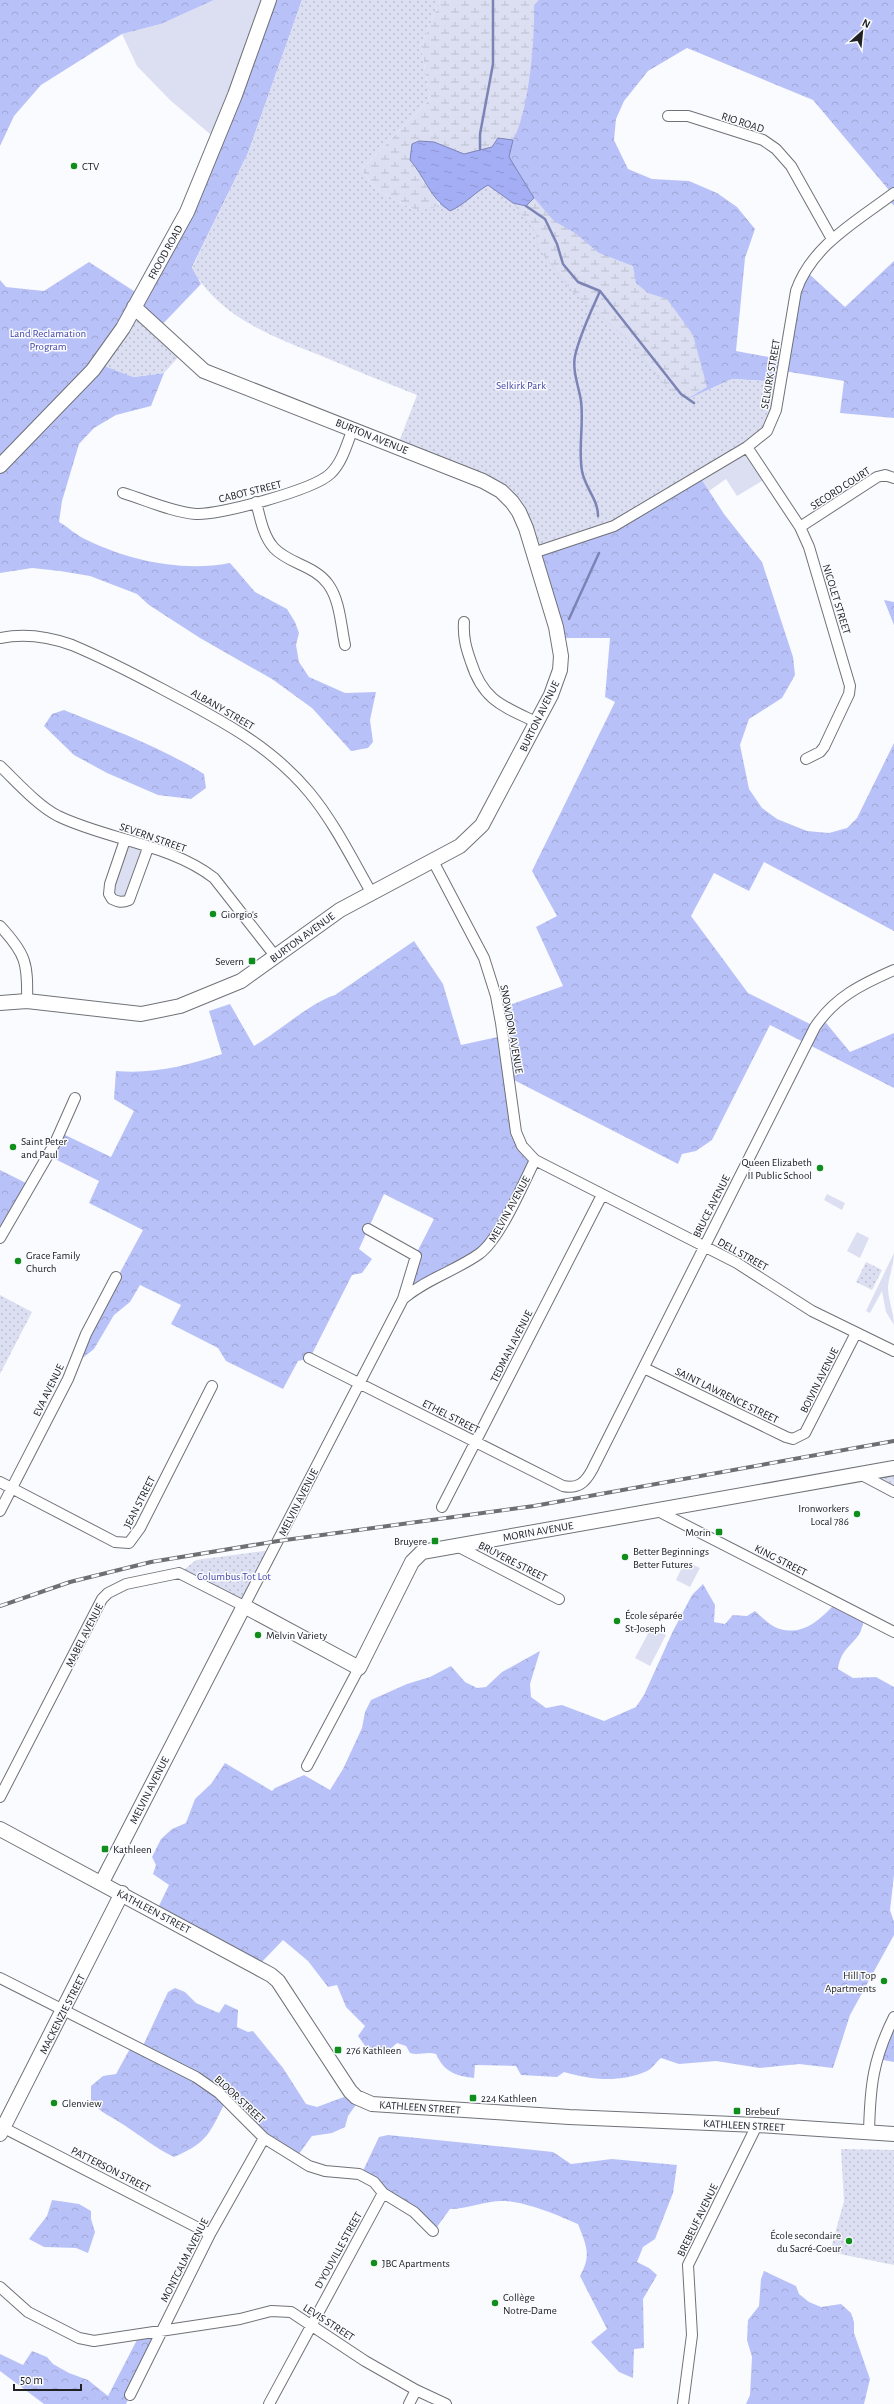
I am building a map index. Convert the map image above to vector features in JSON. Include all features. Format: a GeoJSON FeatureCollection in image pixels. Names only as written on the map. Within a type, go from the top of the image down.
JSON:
{"type":"FeatureCollection","features":[{"type":"Feature","properties":{"kind":"street","name":"FROOD ROAD"},"geometry":{"type":"LineString","coordinates":[[0,466],[93,370],[123,328],[187,212],[227,116],[269,0]]}},
{"type":"Feature","properties":{"kind":"street","name":"RIO ROAD"},"geometry":{"type":"LineString","coordinates":[[668,116],[688,116],[763,140],[773,146],[791,166],[832,239]]}},
{"type":"Feature","properties":{"kind":"street","name":"SELKIRK STREET"},"geometry":{"type":"LineString","coordinates":[[533,553],[614,526],[747,447],[767,431],[774,418],[796,291],[809,265],[832,239],[894,194]]}},
{"type":"Feature","properties":{"kind":"street","name":"BURTON AVENUE"},"geometry":{"type":"LineString","coordinates":[[0,1003],[27,1001],[141,1014],[180,1006],[230,987],[276,957],[324,920],[371,892],[460,846],[482,825],[557,682],[561,656],[556,627],[519,512],[501,491],[483,481],[353,428],[204,371],[134,307]]}},
{"type":"Feature","properties":{"kind":"street","name":"CABOT STREET"},"geometry":{"type":"LineString","coordinates":[[123,493],[196,514],[214,512],[307,488],[325,479],[341,458],[353,428]]}},
{"type":"Feature","properties":{"kind":"street","name":"NICOLET STREET"},"geometry":{"type":"LineString","coordinates":[[747,447],[800,528],[809,547],[850,686],[849,694],[824,747],[820,752],[806,759]]}},
{"type":"Feature","properties":{"kind":"street","name":"SECORD COURT"},"geometry":{"type":"LineString","coordinates":[[800,528],[878,477],[885,476],[894,478]]}},
{"type":"Feature","properties":{"kind":"street"},"geometry":{"type":"LineString","coordinates":[[256,502],[263,528],[274,548],[315,571],[328,584],[337,605],[345,646]]}},
{"type":"Feature","properties":{"kind":"street"},"geometry":{"type":"LineString","coordinates":[[464,622],[465,643],[478,682],[484,691],[503,705],[536,722]]}},
{"type":"Feature","properties":{"kind":"street","name":"ALBANY STREET"},"geometry":{"type":"LineString","coordinates":[[0,638],[26,635],[59,640],[72,644],[187,702],[249,738],[292,773],[310,793],[341,840],[371,892]]}},
{"type":"Feature","properties":{"kind":"street","name":"SEVERN STREET"},"geometry":{"type":"LineString","coordinates":[[0,766],[52,813],[192,863],[214,878],[276,957]]}},
{"type":"Feature","properties":{"kind":"street"},"geometry":{"type":"LineString","coordinates":[[125,840],[109,889],[112,898],[116,901],[124,903],[129,900],[148,848]]}},
{"type":"Feature","properties":{"kind":"street","name":"SNOWDON AVENUE"},"geometry":{"type":"LineString","coordinates":[[433,861],[484,958],[489,972],[501,1023],[516,1132],[522,1146],[535,1160]]}},
{"type":"Feature","properties":{"kind":"street"},"geometry":{"type":"LineString","coordinates":[[0,926],[21,951],[25,962],[27,1001]]}},
{"type":"Feature","properties":{"kind":"street","name":"BRUCE AVENUE"},"geometry":{"type":"LineString","coordinates":[[583,1483],[592,1470],[704,1246],[822,1017],[840,998],[854,989],[894,970]]}},
{"type":"Feature","properties":{"kind":"street"},"geometry":{"type":"LineString","coordinates":[[0,1238],[55,1143],[75,1098]]}},
{"type":"Feature","properties":{"kind":"street","name":"DELL STREET"},"geometry":{"type":"LineString","coordinates":[[535,1160],[753,1272],[812,1311],[894,1351]]}},
{"type":"Feature","properties":{"kind":"street","name":"MELVIN AVENUE"},"geometry":{"type":"LineString","coordinates":[[102,1882],[403,1299],[432,1278],[472,1258],[486,1249],[497,1233],[535,1160]]}},
{"type":"Feature","properties":{"kind":"street","name":"TEDMAN AVENUE"},"geometry":{"type":"LineString","coordinates":[[442,1507],[602,1195]]}},
{"type":"Feature","properties":{"kind":"street"},"geometry":{"type":"LineString","coordinates":[[368,1230],[416,1256],[403,1299]]}},
{"type":"Feature","properties":{"kind":"street","name":"EVA AVENUE"},"geometry":{"type":"LineString","coordinates":[[0,1511],[68,1379],[86,1334],[116,1278]]}},
{"type":"Feature","properties":{"kind":"street","name":"BOIVIN AVENUE"},"geometry":{"type":"LineString","coordinates":[[801,1437],[813,1418],[856,1333]]}},
{"type":"Feature","properties":{"kind":"street","name":"ETHEL STREET"},"geometry":{"type":"LineString","coordinates":[[310,1358],[563,1486],[578,1486],[583,1483]]}},
{"type":"Feature","properties":{"kind":"street","name":"SAINT LAWRENCE STREET"},"geometry":{"type":"LineString","coordinates":[[644,1368],[786,1437],[793,1439],[801,1437]]}},
{"type":"Feature","properties":{"kind":"street","name":"JEAN STREET"},"geometry":{"type":"LineString","coordinates":[[0,1482],[115,1542],[128,1543],[140,1528],[212,1386]]}},
{"type":"Feature","properties":{"kind":"street","name":"MORIN AVENUE"},"geometry":{"type":"LineString","coordinates":[[307,1766],[417,1556],[429,1550],[456,1545],[894,1468]]}},
{"type":"Feature","properties":{"kind":"street"},"geometry":{"type":"LineString","coordinates":[[860,1474],[894,1492]]}},
{"type":"Feature","properties":{"kind":"street","name":"KING STREET"},"geometry":{"type":"LineString","coordinates":[[656,1510],[894,1632]]}},
{"type":"Feature","properties":{"kind":"street","name":"BRUYERE STREET"},"geometry":{"type":"LineString","coordinates":[[456,1545],[560,1599]]}},
{"type":"Feature","properties":{"kind":"street","name":"MABEL AVENUE"},"geometry":{"type":"LineString","coordinates":[[0,1797],[102,1599],[108,1593],[126,1584],[179,1573],[359,1668]]}},
{"type":"Feature","properties":{"kind":"street","name":"KATHLEEN STREET"},"geometry":{"type":"LineString","coordinates":[[0,1829],[102,1882],[271,1975],[350,2091],[364,2101],[381,2105],[569,2118],[757,2125],[894,2134]]}},
{"type":"Feature","properties":{"kind":"street","name":"MACKENZIE STREET"},"geometry":{"type":"LineString","coordinates":[[1,2130],[122,1893]]}},
{"type":"Feature","properties":{"kind":"street","name":"BLOOR STREET"},"geometry":{"type":"LineString","coordinates":[[0,1978],[63,2011],[196,2076],[219,2093],[264,2138],[309,2166],[325,2170],[359,2174],[374,2182],[383,2192],[414,2212],[433,2232]]}},
{"type":"Feature","properties":{"kind":"street"},"geometry":{"type":"LineString","coordinates":[[868,2133],[872,2075],[881,2045],[894,2017]]}},
{"type":"Feature","properties":{"kind":"street","name":"BREBEUF AVENUE"},"geometry":{"type":"LineString","coordinates":[[683,2404],[692,2335],[688,2265],[757,2125]]}},
{"type":"Feature","properties":{"kind":"street","name":"PATTERSON STREET"},"geometry":{"type":"LineString","coordinates":[[1,2130],[210,2234]]}},
{"type":"Feature","properties":{"kind":"street","name":"MONTCALM AVENUE"},"geometry":{"type":"LineString","coordinates":[[130,2396],[210,2234],[264,2138]]}},
{"type":"Feature","properties":{"kind":"street","name":"D'YOUVILLE STREET"},"geometry":{"type":"LineString","coordinates":[[269,2404],[383,2192]]}},
{"type":"Feature","properties":{"kind":"street","name":"LEVIS STREET"},"geometry":{"type":"LineString","coordinates":[[0,2287],[28,2312],[79,2338],[94,2341],[163,2329],[240,2319],[271,2311],[292,2312],[365,2361],[416,2390],[446,2404]]}},
{"type":"Feature","properties":{"kind":"street"},"geometry":{"type":"LineString","coordinates":[[409,2404],[416,2390]]}},
{"type":"Feature","properties":{"kind":"green space"},"geometry":{"type":"Polygon","coordinates":[[[0,0],[214,0],[161,24],[122,34],[41,85],[14,116],[0,146],[0,0]]]}},
{"type":"Feature","properties":{"kind":"green space"},"geometry":{"type":"Polygon","coordinates":[[[214,0],[268,0],[217,140],[170,100],[137,66],[122,34],[161,24],[214,0]]]}},
{"type":"Feature","properties":{"kind":"green space","name":"Land Reclamation Program"},"geometry":{"type":"Polygon","coordinates":[[[268,0],[302,0],[248,153],[192,267],[201,284],[157,330],[133,377],[164,373],[151,406],[116,415],[94,428],[79,444],[62,501],[59,522],[83,538],[121,554],[138,559],[157,563],[193,566],[230,563],[255,592],[287,609],[295,622],[299,633],[296,645],[299,662],[309,677],[345,693],[376,692],[370,720],[373,742],[368,748],[351,751],[312,708],[272,679],[200,638],[149,605],[137,594],[90,576],[60,571],[32,568],[0,573],[0,280],[6,287],[44,291],[89,262],[140,295],[165,253],[268,0]]]}},
{"type":"Feature","properties":{"kind":"green space","name":"Selkirk Park"},"geometry":{"type":"Polygon","coordinates":[[[302,0],[440,0],[421,46],[430,99],[361,170],[378,191],[415,210],[430,209],[440,205],[450,211],[460,206],[488,185],[513,203],[536,233],[538,248],[573,292],[626,338],[663,383],[684,401],[732,379],[782,382],[772,425],[614,527],[532,554],[511,502],[397,447],[417,395],[286,342],[250,324],[217,300],[203,285],[192,268],[248,153],[302,0]]]}},
{"type":"Feature","properties":{"kind":"green space"},"geometry":{"type":"Polygon","coordinates":[[[440,0],[894,0],[894,206],[888,199],[893,195],[813,100],[687,48],[648,71],[624,101],[616,119],[614,140],[628,169],[652,179],[689,181],[717,193],[737,207],[755,229],[745,258],[736,351],[785,360],[797,290],[806,271],[845,307],[894,261],[894,418],[840,413],[844,381],[784,371],[782,382],[732,379],[684,401],[440,205],[440,0]]]}},
{"type":"Feature","properties":{"kind":"green space"},"geometry":{"type":"Polygon","coordinates":[[[440,0],[539,0],[534,5],[532,55],[527,94],[519,128],[513,140],[498,138],[492,147],[464,154],[448,147],[410,160],[419,169],[423,181],[440,205],[430,210],[415,210],[378,191],[361,170],[430,99],[421,46],[440,0]]]}},
{"type":"Feature","properties":{"kind":"green space"},"geometry":{"type":"Polygon","coordinates":[[[534,198],[554,221],[575,233],[599,253],[633,266],[636,283],[648,293],[667,299],[693,335],[707,387],[684,401],[663,383],[626,338],[573,292],[538,248],[536,233],[513,203],[526,206],[534,198]]]}},
{"type":"Feature","properties":{"kind":"green space"},"geometry":{"type":"Polygon","coordinates":[[[133,307],[182,353],[164,373],[133,377],[93,362],[133,307]]]}},
{"type":"Feature","properties":{"kind":"green space"},"geometry":{"type":"Polygon","coordinates":[[[747,448],[767,478],[737,496],[726,479],[709,491],[700,477],[747,448]]]}},
{"type":"Feature","properties":{"kind":"green space"},"geometry":{"type":"Polygon","coordinates":[[[700,477],[724,514],[762,562],[793,657],[795,675],[782,698],[749,719],[740,745],[749,789],[762,808],[777,819],[807,831],[829,833],[847,828],[857,818],[894,743],[894,931],[764,862],[749,891],[714,873],[691,916],[748,993],[816,1027],[822,1018],[850,1052],[894,1033],[894,1088],[770,1025],[712,1140],[696,1151],[682,1154],[678,1164],[508,1077],[512,1116],[534,1160],[491,1241],[402,1299],[415,1256],[434,1219],[384,1194],[359,1249],[372,1259],[362,1273],[352,1275],[310,1358],[298,1361],[283,1389],[226,1361],[218,1348],[171,1324],[181,1305],[140,1285],[130,1302],[114,1315],[94,1349],[75,1364],[117,1278],[143,1230],[89,1203],[99,1181],[47,1155],[59,1132],[111,1157],[134,1111],[114,1099],[116,1071],[130,1072],[170,1068],[222,1054],[209,1011],[230,1004],[254,1046],[304,1011],[335,995],[414,941],[443,984],[461,1045],[502,1036],[498,1009],[563,986],[536,927],[557,916],[532,871],[615,702],[605,697],[610,638],[557,638],[532,554],[700,477]]]}},
{"type":"Feature","properties":{"kind":"green space"},"geometry":{"type":"Polygon","coordinates":[[[884,600],[894,602],[894,625],[884,600]]]}},
{"type":"Feature","properties":{"kind":"green space"},"geometry":{"type":"Polygon","coordinates":[[[64,710],[136,739],[188,764],[204,774],[206,788],[191,799],[158,795],[107,773],[74,755],[44,726],[52,714],[64,710]]]}},
{"type":"Feature","properties":{"kind":"green space"},"geometry":{"type":"Polygon","coordinates":[[[125,842],[147,849],[128,899],[117,901],[110,889],[125,842]]]}},
{"type":"Feature","properties":{"kind":"green space"},"geometry":{"type":"Polygon","coordinates":[[[0,1170],[30,1185],[0,1237],[0,1170]]]}},
{"type":"Feature","properties":{"kind":"green space"},"geometry":{"type":"Polygon","coordinates":[[[827,1194],[845,1203],[842,1210],[824,1200],[827,1194]]]}},
{"type":"Feature","properties":{"kind":"green space"},"geometry":{"type":"Polygon","coordinates":[[[857,1232],[869,1238],[860,1258],[847,1251],[857,1232]]]}},
{"type":"Feature","properties":{"kind":"green space"},"geometry":{"type":"Polygon","coordinates":[[[894,1253],[888,1287],[894,1325],[886,1312],[882,1291],[870,1313],[866,1311],[894,1253]]]}},
{"type":"Feature","properties":{"kind":"green space"},"geometry":{"type":"Polygon","coordinates":[[[866,1262],[882,1270],[872,1290],[856,1282],[866,1262]]]}},
{"type":"Feature","properties":{"kind":"green space"},"geometry":{"type":"Polygon","coordinates":[[[0,1295],[32,1312],[0,1374],[0,1295]]]}},
{"type":"Feature","properties":{"kind":"green space"},"geometry":{"type":"Polygon","coordinates":[[[894,1469],[894,1493],[860,1475],[894,1469]]]}},
{"type":"Feature","properties":{"kind":"green space","name":"Columbus Tot Lot"},"geometry":{"type":"Polygon","coordinates":[[[272,1550],[244,1605],[181,1572],[196,1560],[272,1550]]]}},
{"type":"Feature","properties":{"kind":"green space"},"geometry":{"type":"Polygon","coordinates":[[[685,1561],[700,1568],[690,1587],[676,1580],[685,1561]]]}},
{"type":"Feature","properties":{"kind":"green space"},"geometry":{"type":"Polygon","coordinates":[[[703,1584],[715,1605],[714,1622],[725,1624],[733,1615],[747,1616],[755,1611],[767,1622],[777,1628],[789,1631],[797,1630],[805,1628],[818,1620],[836,1603],[865,1617],[860,1633],[841,1657],[838,1669],[853,1678],[876,1677],[894,1687],[894,1875],[890,1910],[894,1922],[894,1935],[850,2015],[833,2068],[799,2064],[760,2068],[716,2061],[679,2064],[661,2058],[651,2069],[647,2071],[637,2075],[616,2079],[585,2077],[564,2072],[557,2077],[521,2075],[516,2066],[475,2065],[474,2078],[462,2076],[447,2069],[436,2054],[410,2053],[406,2046],[397,2043],[389,2050],[371,2054],[358,2036],[365,2026],[346,2007],[337,1985],[328,1987],[308,1961],[283,1940],[257,1967],[156,1912],[169,1885],[153,1874],[156,1865],[152,1857],[161,1839],[172,1829],[186,1823],[195,1799],[211,1784],[225,1763],[272,1791],[275,1788],[304,1775],[330,1790],[343,1769],[362,1728],[365,1712],[371,1700],[407,1684],[430,1677],[451,1666],[465,1682],[477,1688],[486,1687],[502,1672],[540,1651],[530,1684],[531,1697],[546,1708],[562,1705],[604,1721],[636,1707],[644,1695],[673,1631],[692,1595],[703,1584]]]}},
{"type":"Feature","properties":{"kind":"green space"},"geometry":{"type":"Polygon","coordinates":[[[651,1628],[666,1635],[650,1666],[635,1658],[651,1628]]]}},
{"type":"Feature","properties":{"kind":"green space"},"geometry":{"type":"Polygon","coordinates":[[[175,1988],[185,1992],[196,2003],[219,2013],[225,2004],[238,2010],[237,2027],[248,2032],[253,2031],[283,2068],[306,2104],[317,2107],[352,2094],[360,2099],[348,2116],[345,2127],[332,2133],[312,2136],[296,2158],[226,2101],[207,2135],[186,2152],[174,2157],[154,2146],[99,2109],[91,2102],[91,2086],[103,2076],[116,2074],[132,2045],[141,2050],[168,1992],[175,1988]]]}},
{"type":"Feature","properties":{"kind":"green space"},"geometry":{"type":"Polygon","coordinates":[[[894,2020],[894,2062],[878,2059],[894,2020]]]}},
{"type":"Feature","properties":{"kind":"green space"},"geometry":{"type":"Polygon","coordinates":[[[388,2135],[553,2152],[571,2164],[612,2159],[677,2165],[673,2193],[655,2239],[643,2247],[637,2262],[649,2268],[657,2275],[643,2299],[644,2348],[634,2349],[633,2378],[619,2372],[591,2342],[607,2329],[580,2276],[584,2269],[587,2256],[585,2244],[578,2224],[532,2206],[498,2201],[464,2208],[450,2209],[434,2231],[361,2175],[379,2137],[388,2135]]]}},
{"type":"Feature","properties":{"kind":"green space"},"geometry":{"type":"Polygon","coordinates":[[[841,2149],[894,2150],[894,2265],[830,2252],[844,2201],[841,2149]]]}},
{"type":"Feature","properties":{"kind":"green space"},"geometry":{"type":"Polygon","coordinates":[[[52,2200],[79,2204],[91,2211],[91,2219],[95,2232],[88,2253],[76,2248],[44,2247],[29,2239],[47,2216],[52,2200]]]}},
{"type":"Feature","properties":{"kind":"green space"},"geometry":{"type":"Polygon","coordinates":[[[764,2271],[796,2286],[799,2294],[809,2302],[821,2307],[841,2304],[851,2313],[854,2322],[854,2333],[870,2379],[864,2404],[746,2404],[750,2395],[752,2357],[747,2340],[748,2320],[759,2306],[761,2279],[764,2271]]]}},
{"type":"Feature","properties":{"kind":"green space"},"geometry":{"type":"Polygon","coordinates":[[[161,2330],[126,2404],[44,2404],[0,2371],[0,2354],[23,2365],[32,2351],[47,2357],[53,2364],[69,2373],[88,2380],[108,2396],[140,2334],[161,2330]]]}},
{"type":"Feature","properties":{"kind":"water"},"geometry":{"type":"Polygon","coordinates":[[[498,138],[513,140],[509,157],[534,198],[526,206],[513,203],[488,185],[460,206],[450,211],[437,200],[410,160],[412,144],[419,141],[434,142],[464,154],[492,147],[498,138]]]}},
{"type":"Feature","properties":{"kind":"waterway"},"geometry":{"type":"LineString","coordinates":[[480,149],[480,134],[493,64],[493,0]]}},
{"type":"Feature","properties":{"kind":"waterway"},"geometry":{"type":"LineString","coordinates":[[526,206],[545,219],[557,244],[563,264],[578,282],[600,291],[681,394],[694,403]]}},
{"type":"Feature","properties":{"kind":"waterway"},"geometry":{"type":"LineString","coordinates":[[598,516],[596,504],[582,471],[582,410],[574,362],[583,331],[600,291]]}},
{"type":"Feature","properties":{"kind":"waterway"},"geometry":{"type":"LineString","coordinates":[[569,619],[599,553]]}},
{"type":"Feature","properties":{"kind":"railway"},"geometry":{"type":"LineString","coordinates":[[0,1606],[70,1582],[151,1562],[278,1541],[534,1506],[894,1441]]}},
{"type":"Feature","properties":{"kind":"place","name":"CTV"},"geometry":{"type":"Point","coordinates":[74,166]}},
{"type":"Feature","properties":{"kind":"place","name":"Giorgio's"},"geometry":{"type":"Point","coordinates":[213,914]}},
{"type":"Feature","properties":{"kind":"place","name":"Severn"},"geometry":{"type":"Point","coordinates":[252,961]}},
{"type":"Feature","properties":{"kind":"place","name":"Saint Peter and Paul"},"geometry":{"type":"Point","coordinates":[13,1147]}},
{"type":"Feature","properties":{"kind":"place","name":"Queen Elizabeth II Public School"},"geometry":{"type":"Point","coordinates":[820,1168]}},
{"type":"Feature","properties":{"kind":"place","name":"Grace Family Church"},"geometry":{"type":"Point","coordinates":[18,1261]}},
{"type":"Feature","properties":{"kind":"place","name":"Ironworkers Local 786"},"geometry":{"type":"Point","coordinates":[857,1514]}},
{"type":"Feature","properties":{"kind":"place","name":"Morin"},"geometry":{"type":"Point","coordinates":[719,1532]}},
{"type":"Feature","properties":{"kind":"place","name":"Bruyere"},"geometry":{"type":"Point","coordinates":[435,1541]}},
{"type":"Feature","properties":{"kind":"place","name":"Better Beginnings Better Futures"},"geometry":{"type":"Point","coordinates":[625,1557]}},
{"type":"Feature","properties":{"kind":"place","name":"École séparée St-Joseph"},"geometry":{"type":"Point","coordinates":[617,1621]}},
{"type":"Feature","properties":{"kind":"place","name":"Melvin Variety"},"geometry":{"type":"Point","coordinates":[258,1635]}},
{"type":"Feature","properties":{"kind":"place","name":"Kathleen"},"geometry":{"type":"Point","coordinates":[105,1849]}},
{"type":"Feature","properties":{"kind":"place","name":"Hill Top Apartments"},"geometry":{"type":"Point","coordinates":[884,1981]}},
{"type":"Feature","properties":{"kind":"place","name":"276 Kathleen"},"geometry":{"type":"Point","coordinates":[338,2050]}},
{"type":"Feature","properties":{"kind":"place","name":"224 Kathleen"},"geometry":{"type":"Point","coordinates":[473,2098]}},
{"type":"Feature","properties":{"kind":"place","name":"Glenview"},"geometry":{"type":"Point","coordinates":[54,2103]}},
{"type":"Feature","properties":{"kind":"place","name":"Brebeuf"},"geometry":{"type":"Point","coordinates":[737,2111]}},
{"type":"Feature","properties":{"kind":"place","name":"École secondaire du Sacré-Coeur"},"geometry":{"type":"Point","coordinates":[849,2241]}},
{"type":"Feature","properties":{"kind":"place","name":"JBC Apartments"},"geometry":{"type":"Point","coordinates":[374,2263]}},
{"type":"Feature","properties":{"kind":"place","name":"Collège Notre-Dame"},"geometry":{"type":"Point","coordinates":[495,2303]}}]}
